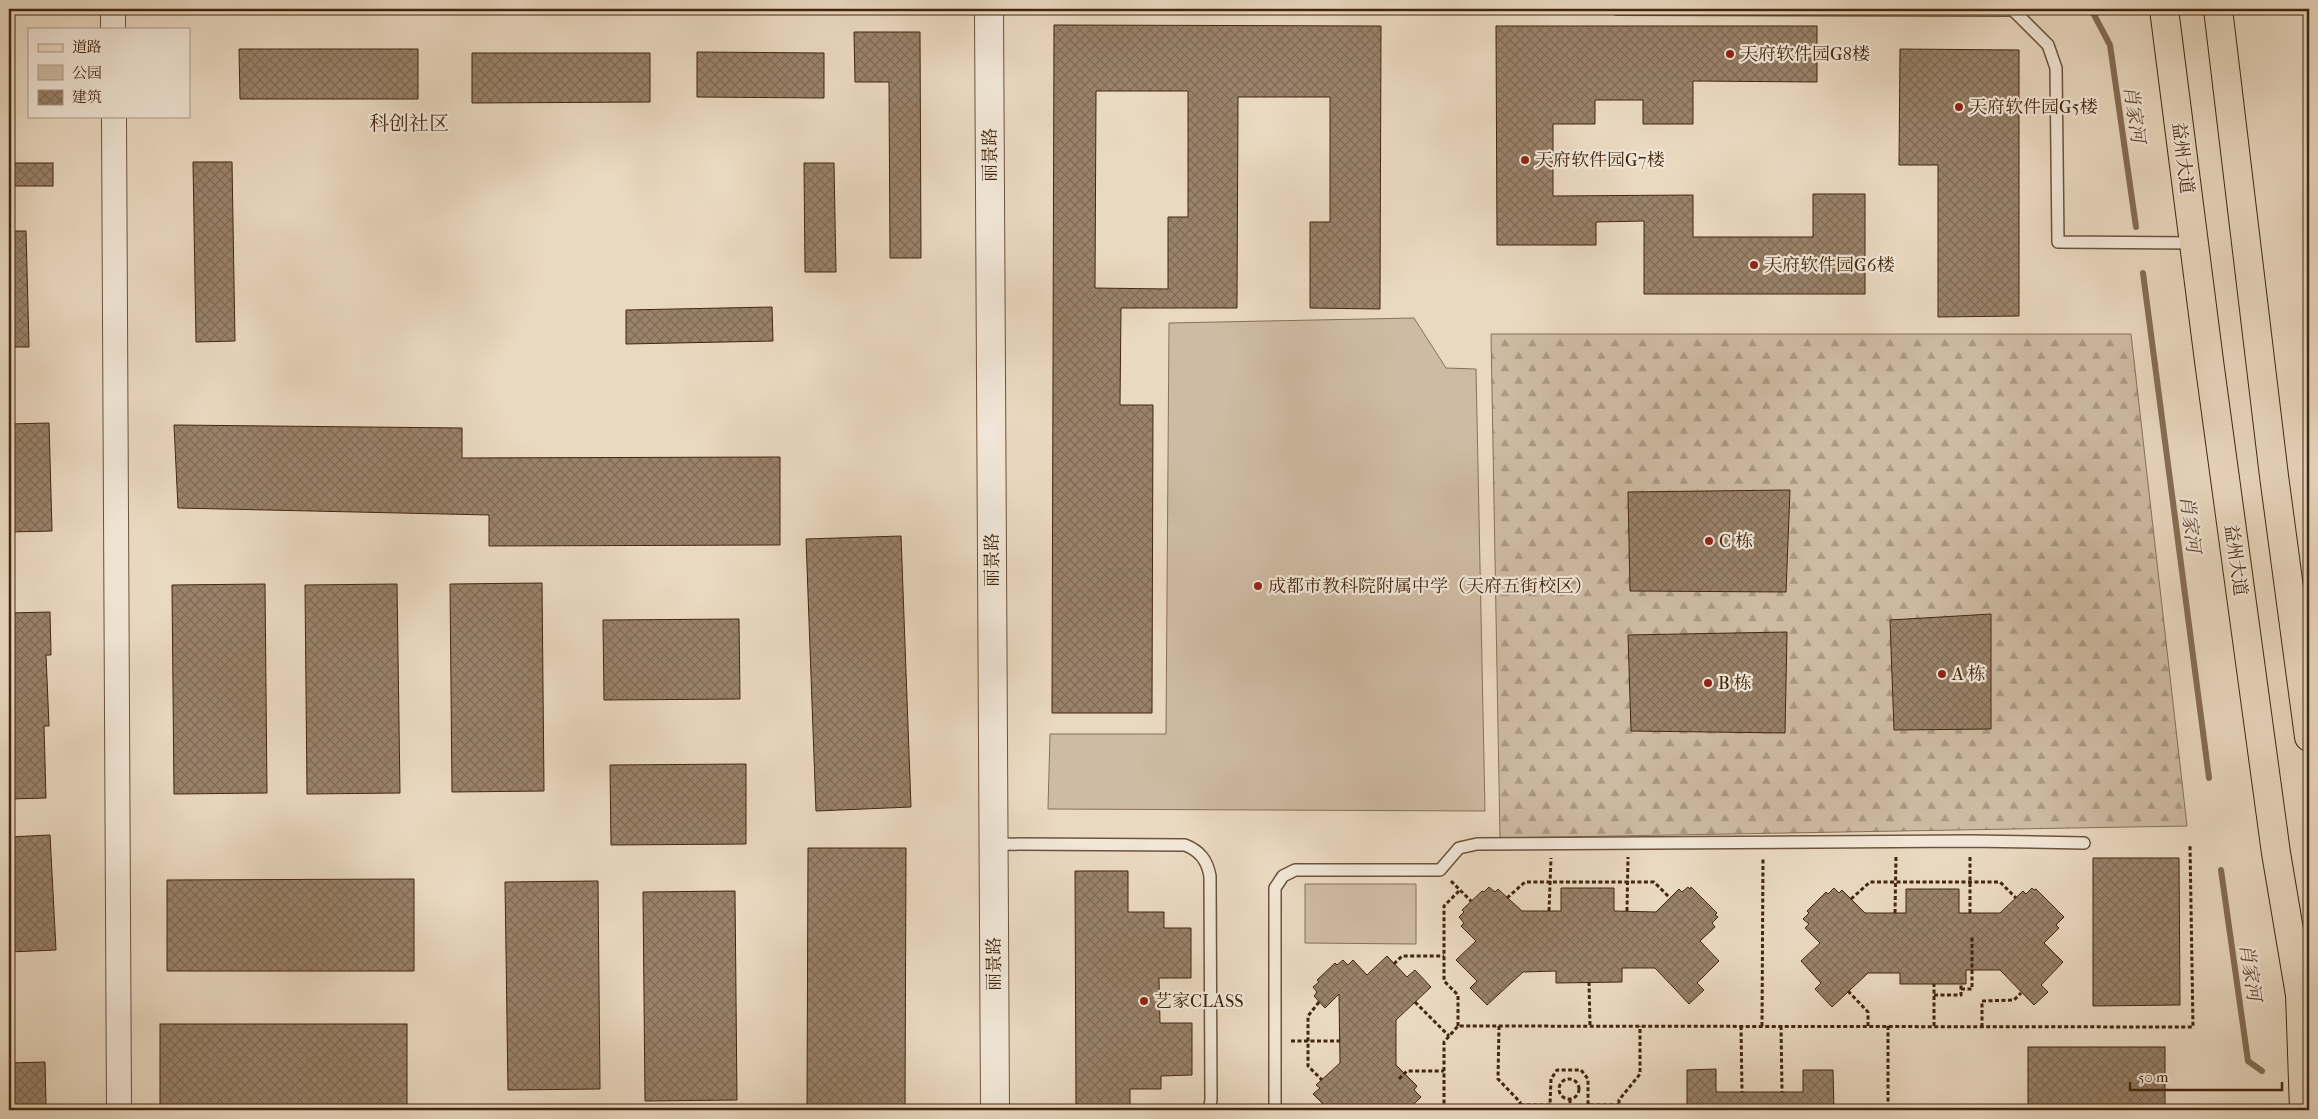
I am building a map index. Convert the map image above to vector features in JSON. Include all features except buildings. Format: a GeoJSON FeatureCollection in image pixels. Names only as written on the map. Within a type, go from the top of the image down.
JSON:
{"type":"FeatureCollection","features":[{"type":"Feature","properties":{"kind":"main road","name":"益州大道"},"geometry":{"type":"LineString","coordinates":[[2164,9],[2276,853],[2300,995],[2304,1110]]}},
{"type":"Feature","properties":{"kind":"main road"},"geometry":{"type":"LineString","coordinates":[[2218,9],[2274,476],[2309,737]]}},
{"type":"Feature","properties":{"kind":"street"},"geometry":{"type":"LineString","coordinates":[[113,9],[113,28]]}},
{"type":"Feature","properties":{"kind":"street","name":"丽景路"},"geometry":{"type":"LineString","coordinates":[[989,9],[995,1110]]}},
{"type":"Feature","properties":{"kind":"street"},"geometry":{"type":"LineString","coordinates":[[114,118],[118,1110]]}},
{"type":"Feature","properties":{"kind":"lane"},"geometry":{"type":"LineString","coordinates":[[1617,9],[2013,10],[2048,45],[2056,68],[2058,242],[2194,243]]}},
{"type":"Feature","properties":{"kind":"lane"},"geometry":{"type":"LineString","coordinates":[[1275,1110],[1275,888],[1283,876],[1295,870],[1440,870],[1459,848],[1477,844],[1552,842],[1970,841],[2084,843]]}},
{"type":"Feature","properties":{"kind":"lane"},"geometry":{"type":"LineString","coordinates":[[993,844],[1185,845],[1195,849],[1203,856],[1210,876],[1211,1100],[1209,1110]]}},
{"type":"Feature","properties":{"kind":"path"},"geometry":{"type":"LineString","coordinates":[[1970,841],[1970,913]]}},
{"type":"Feature","properties":{"kind":"path"},"geometry":{"type":"LineString","coordinates":[[1549,912],[1552,842]]}},
{"type":"Feature","properties":{"kind":"path"},"geometry":{"type":"LineString","coordinates":[[1762,1026],[1764,842]]}},
{"type":"Feature","properties":{"kind":"path"},"geometry":{"type":"LineString","coordinates":[[1895,913],[1897,842]]}},
{"type":"Feature","properties":{"kind":"path"},"geometry":{"type":"LineString","coordinates":[[1627,912],[1628,843]]}},
{"type":"Feature","properties":{"kind":"path"},"geometry":{"type":"LineString","coordinates":[[1458,1026],[2192,1027],[2190,846]]}},
{"type":"Feature","properties":{"kind":"path"},"geometry":{"type":"LineString","coordinates":[[1440,870],[1471,901]]}},
{"type":"Feature","properties":{"kind":"path"},"geometry":{"type":"LineString","coordinates":[[1507,898],[1525,882],[1654,882],[1670,898]]}},
{"type":"Feature","properties":{"kind":"path"},"geometry":{"type":"LineString","coordinates":[[1851,899],[1870,882],[2000,882],[2016,898]]}},
{"type":"Feature","properties":{"kind":"path"},"geometry":{"type":"LineString","coordinates":[[1444,1110],[1444,1042],[1458,1026],[1458,995],[1444,980],[1444,906],[1460,890]]}},
{"type":"Feature","properties":{"kind":"path"},"geometry":{"type":"LineString","coordinates":[[1960,989],[1972,989],[1972,937]]}},
{"type":"Feature","properties":{"kind":"path"},"geometry":{"type":"LineString","coordinates":[[1394,964],[1402,956],[1444,956]]}},
{"type":"Feature","properties":{"kind":"path"},"geometry":{"type":"LineString","coordinates":[[1589,982],[1590,1026]]}},
{"type":"Feature","properties":{"kind":"path"},"geometry":{"type":"LineString","coordinates":[[1934,984],[1934,1026]]}},
{"type":"Feature","properties":{"kind":"path"},"geometry":{"type":"LineString","coordinates":[[1934,995],[1960,995],[1960,984]]}},
{"type":"Feature","properties":{"kind":"path"},"geometry":{"type":"LineString","coordinates":[[1848,991],[1868,1012],[1868,1026]]}},
{"type":"Feature","properties":{"kind":"path"},"geometry":{"type":"LineString","coordinates":[[1982,1027],[1982,1001],[2014,1000],[2022,993]]}},
{"type":"Feature","properties":{"kind":"path"},"geometry":{"type":"LineString","coordinates":[[1319,1002],[1308,1016],[1308,1066],[1322,1080]]}},
{"type":"Feature","properties":{"kind":"path"},"geometry":{"type":"LineString","coordinates":[[1415,1002],[1449,1036]]}},
{"type":"Feature","properties":{"kind":"path"},"geometry":{"type":"LineString","coordinates":[[1499,1026],[1498,1079],[1520,1102],[1520,1110]]}},
{"type":"Feature","properties":{"kind":"path"},"geometry":{"type":"LineString","coordinates":[[1619,1110],[1619,1100],[1640,1074],[1640,1026]]}},
{"type":"Feature","properties":{"kind":"path"},"geometry":{"type":"LineString","coordinates":[[1741,1026],[1742,1092]]}},
{"type":"Feature","properties":{"kind":"path"},"geometry":{"type":"LineString","coordinates":[[1781,1026],[1782,1092]]}},
{"type":"Feature","properties":{"kind":"path"},"geometry":{"type":"LineString","coordinates":[[1888,1026],[1888,1110]]}},
{"type":"Feature","properties":{"kind":"path"},"geometry":{"type":"LineString","coordinates":[[1275,1042],[1340,1041]]}},
{"type":"Feature","properties":{"kind":"path"},"geometry":{"type":"LineString","coordinates":[[1520,1106],[1550,1105],[1551,1079],[1557,1070],[1581,1070],[1588,1078],[1588,1105],[1619,1105]]}},
{"type":"Feature","properties":{"kind":"path"},"geometry":{"type":"LineString","coordinates":[[1570,1070],[1570,1080]]}},
{"type":"Feature","properties":{"kind":"path"},"geometry":{"type":"LineString","coordinates":[[1399,1078],[1407,1071],[1444,1072]]}},
{"type":"Feature","properties":{"kind":"path"},"geometry":{"type":"LineString","coordinates":[[1570,1080],[1576,1082],[1579,1089],[1576,1096],[1570,1099],[1562,1096],[1559,1090],[1564,1081],[1570,1080]]}},
{"type":"Feature","properties":{"kind":"path"},"geometry":{"type":"LineString","coordinates":[[1579,1089],[1588,1090]]}},
{"type":"Feature","properties":{"kind":"path"},"geometry":{"type":"LineString","coordinates":[[1551,1090],[1559,1090]]}},
{"type":"Feature","properties":{"kind":"path"},"geometry":{"type":"LineString","coordinates":[[1570,1099],[1570,1110]]}},
{"type":"Feature","properties":{"kind":"path"},"geometry":{"type":"LineString","coordinates":[[1370,1110],[1374,1106]]}},
{"type":"Feature","properties":{"kind":"green space"},"geometry":{"type":"Polygon","coordinates":[[[1414,318],[1446,368],[1476,369],[1485,811],[1048,809],[1050,734],[1166,734],[1169,323],[1414,318]]]}},
{"type":"Feature","properties":{"kind":"green space"},"geometry":{"type":"Polygon","coordinates":[[[1491,334],[2131,334],[2187,826],[1500,838],[1491,334]]]}},
{"type":"Feature","properties":{"kind":"green space"},"geometry":{"type":"Polygon","coordinates":[[[1305,884],[1416,884],[1416,944],[1305,943],[1305,884]]]}},
{"type":"Feature","properties":{"kind":"waterway","name":"肖家河"},"geometry":{"type":"LineString","coordinates":[[2091,9],[2110,45],[2136,227]]}},
{"type":"Feature","properties":{"kind":"waterway","name":"肖家河"},"geometry":{"type":"LineString","coordinates":[[2143,273],[2209,778]]}},
{"type":"Feature","properties":{"kind":"waterway","name":"肖家河"},"geometry":{"type":"LineString","coordinates":[[2221,870],[2248,1061],[2262,1071]]}},
{"type":"Feature","properties":{"kind":"place","name":"天府软件园G8楼"},"geometry":{"type":"Point","coordinates":[1730,54]}},
{"type":"Feature","properties":{"kind":"place","name":"天府软件园G5楼"},"geometry":{"type":"Point","coordinates":[1959,107]}},
{"type":"Feature","properties":{"kind":"place","name":"天府软件园G7楼"},"geometry":{"type":"Point","coordinates":[1525,160]}},
{"type":"Feature","properties":{"kind":"place","name":"天府软件园G6楼"},"geometry":{"type":"Point","coordinates":[1754,265]}},
{"type":"Feature","properties":{"kind":"place","name":"C 栋"},"geometry":{"type":"Point","coordinates":[1709,541]}},
{"type":"Feature","properties":{"kind":"place","name":"成都市教科院附属中学（天府五街校区）"},"geometry":{"type":"Point","coordinates":[1258,586]}},
{"type":"Feature","properties":{"kind":"place","name":"A 栋"},"geometry":{"type":"Point","coordinates":[1942,674]}},
{"type":"Feature","properties":{"kind":"place","name":"B 栋"},"geometry":{"type":"Point","coordinates":[1708,683]}},
{"type":"Feature","properties":{"kind":"place","name":"艺家CLASS"},"geometry":{"type":"Point","coordinates":[1144,1001]}},
{"type":"Feature","properties":{"kind":"district","name":"科创社区"},"geometry":{"type":"Point","coordinates":[409,123]}}]}
